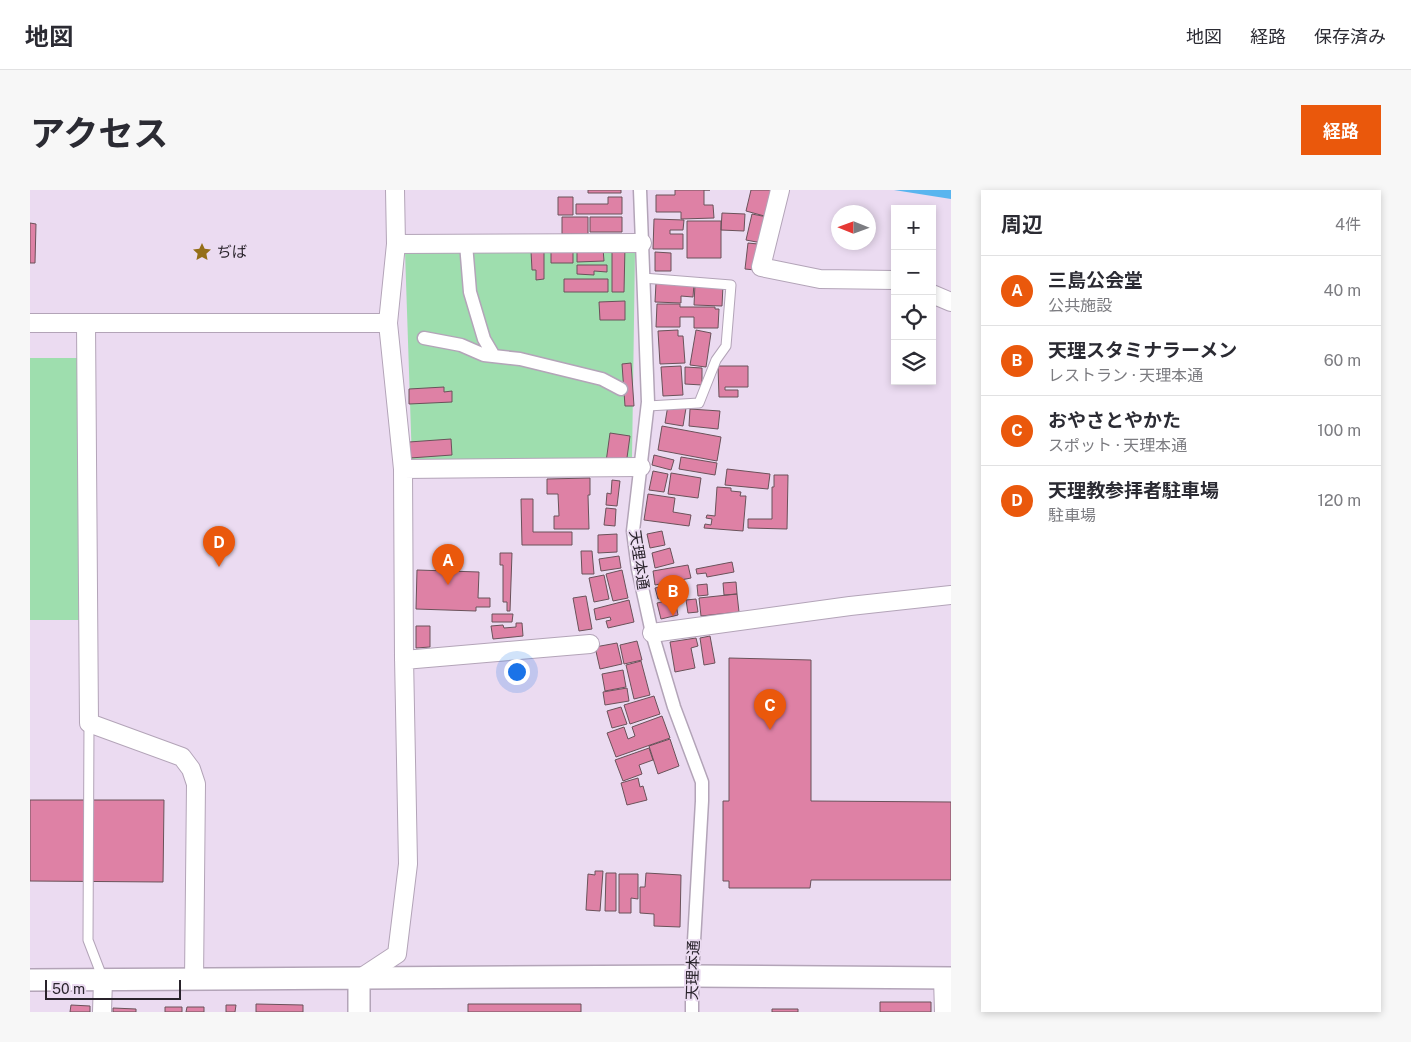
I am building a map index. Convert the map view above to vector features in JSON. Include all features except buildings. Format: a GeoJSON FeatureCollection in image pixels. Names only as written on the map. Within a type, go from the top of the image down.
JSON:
{"type":"FeatureCollection","features":[{"type":"Feature","properties":{"kind":"street"},"geometry":{"type":"LineString","coordinates":[[359,979],[398,954],[408,864],[403,469],[388,324],[396,244],[395,190]]}},
{"type":"Feature","properties":{"kind":"street","name":"天理本通"},"geometry":{"type":"LineString","coordinates":[[640,190],[648,406],[633,531],[638,569],[652,633],[674,707],[702,782],[692,976],[692,1012]]}},
{"type":"Feature","properties":{"kind":"street"},"geometry":{"type":"LineString","coordinates":[[780,190],[761,267],[820,279],[891,280]]}},
{"type":"Feature","properties":{"kind":"street"},"geometry":{"type":"LineString","coordinates":[[396,244],[642,243]]}},
{"type":"Feature","properties":{"kind":"street"},"geometry":{"type":"LineString","coordinates":[[466,244],[470,292],[484,339],[494,356]]}},
{"type":"Feature","properties":{"kind":"street"},"geometry":{"type":"LineString","coordinates":[[934,295],[951,302]]}},
{"type":"Feature","properties":{"kind":"street"},"geometry":{"type":"LineString","coordinates":[[30,322],[86,324],[388,324]]}},
{"type":"Feature","properties":{"kind":"street"},"geometry":{"type":"LineString","coordinates":[[86,324],[90,723],[182,757],[191,770],[196,784],[194,980]]}},
{"type":"Feature","properties":{"kind":"street"},"geometry":{"type":"LineString","coordinates":[[424,338],[461,345],[484,355],[520,359],[602,379],[621,389]]}},
{"type":"Feature","properties":{"kind":"street"},"geometry":{"type":"LineString","coordinates":[[403,469],[641,467]]}},
{"type":"Feature","properties":{"kind":"street"},"geometry":{"type":"LineString","coordinates":[[652,633],[850,606],[951,595]]}},
{"type":"Feature","properties":{"kind":"street"},"geometry":{"type":"LineString","coordinates":[[404,660],[590,644]]}},
{"type":"Feature","properties":{"kind":"street"},"geometry":{"type":"LineString","coordinates":[[30,980],[692,976],[947,978],[944,1012]]}},
{"type":"Feature","properties":{"kind":"street"},"geometry":{"type":"LineString","coordinates":[[359,979],[359,1012]]}},
{"type":"Feature","properties":{"kind":"street"},"geometry":{"type":"LineString","coordinates":[[102,1012],[103,980]]}},
{"type":"Feature","properties":{"kind":"lane"},"geometry":{"type":"LineString","coordinates":[[643,278],[731,285],[726,346],[716,360],[699,403],[648,406]]}},
{"type":"Feature","properties":{"kind":"lane"},"geometry":{"type":"LineString","coordinates":[[90,723],[88,940],[103,980]]}},
{"type":"Feature","properties":{"kind":"green space"},"geometry":{"type":"Polygon","coordinates":[[[405,251],[635,251],[632,459],[412,462],[405,251]]]}},
{"type":"Feature","properties":{"kind":"green space"},"geometry":{"type":"Polygon","coordinates":[[[30,358],[79,358],[79,620],[30,620],[30,358]]]}},
{"type":"Feature","properties":{"kind":"water"},"geometry":{"type":"Polygon","coordinates":[[[894,190],[951,190],[951,199],[894,190]]]}},
{"type":"Feature","properties":{"kind":"place","name":"ぢば"},"geometry":{"type":"Point","coordinates":[202,252]}},
{"type":"Feature","properties":{"kind":"place","name":"天理教参拝者駐車場"},"geometry":{"type":"Point","coordinates":[219,567]}},
{"type":"Feature","properties":{"kind":"place","name":"三島公会堂"},"geometry":{"type":"Point","coordinates":[448,585]}},
{"type":"Feature","properties":{"kind":"place","name":"天理スタミナラーメン"},"geometry":{"type":"Point","coordinates":[673,616]}},
{"type":"Feature","properties":{"kind":"place","name":"おやさとやかた"},"geometry":{"type":"Point","coordinates":[770,730]}}]}
